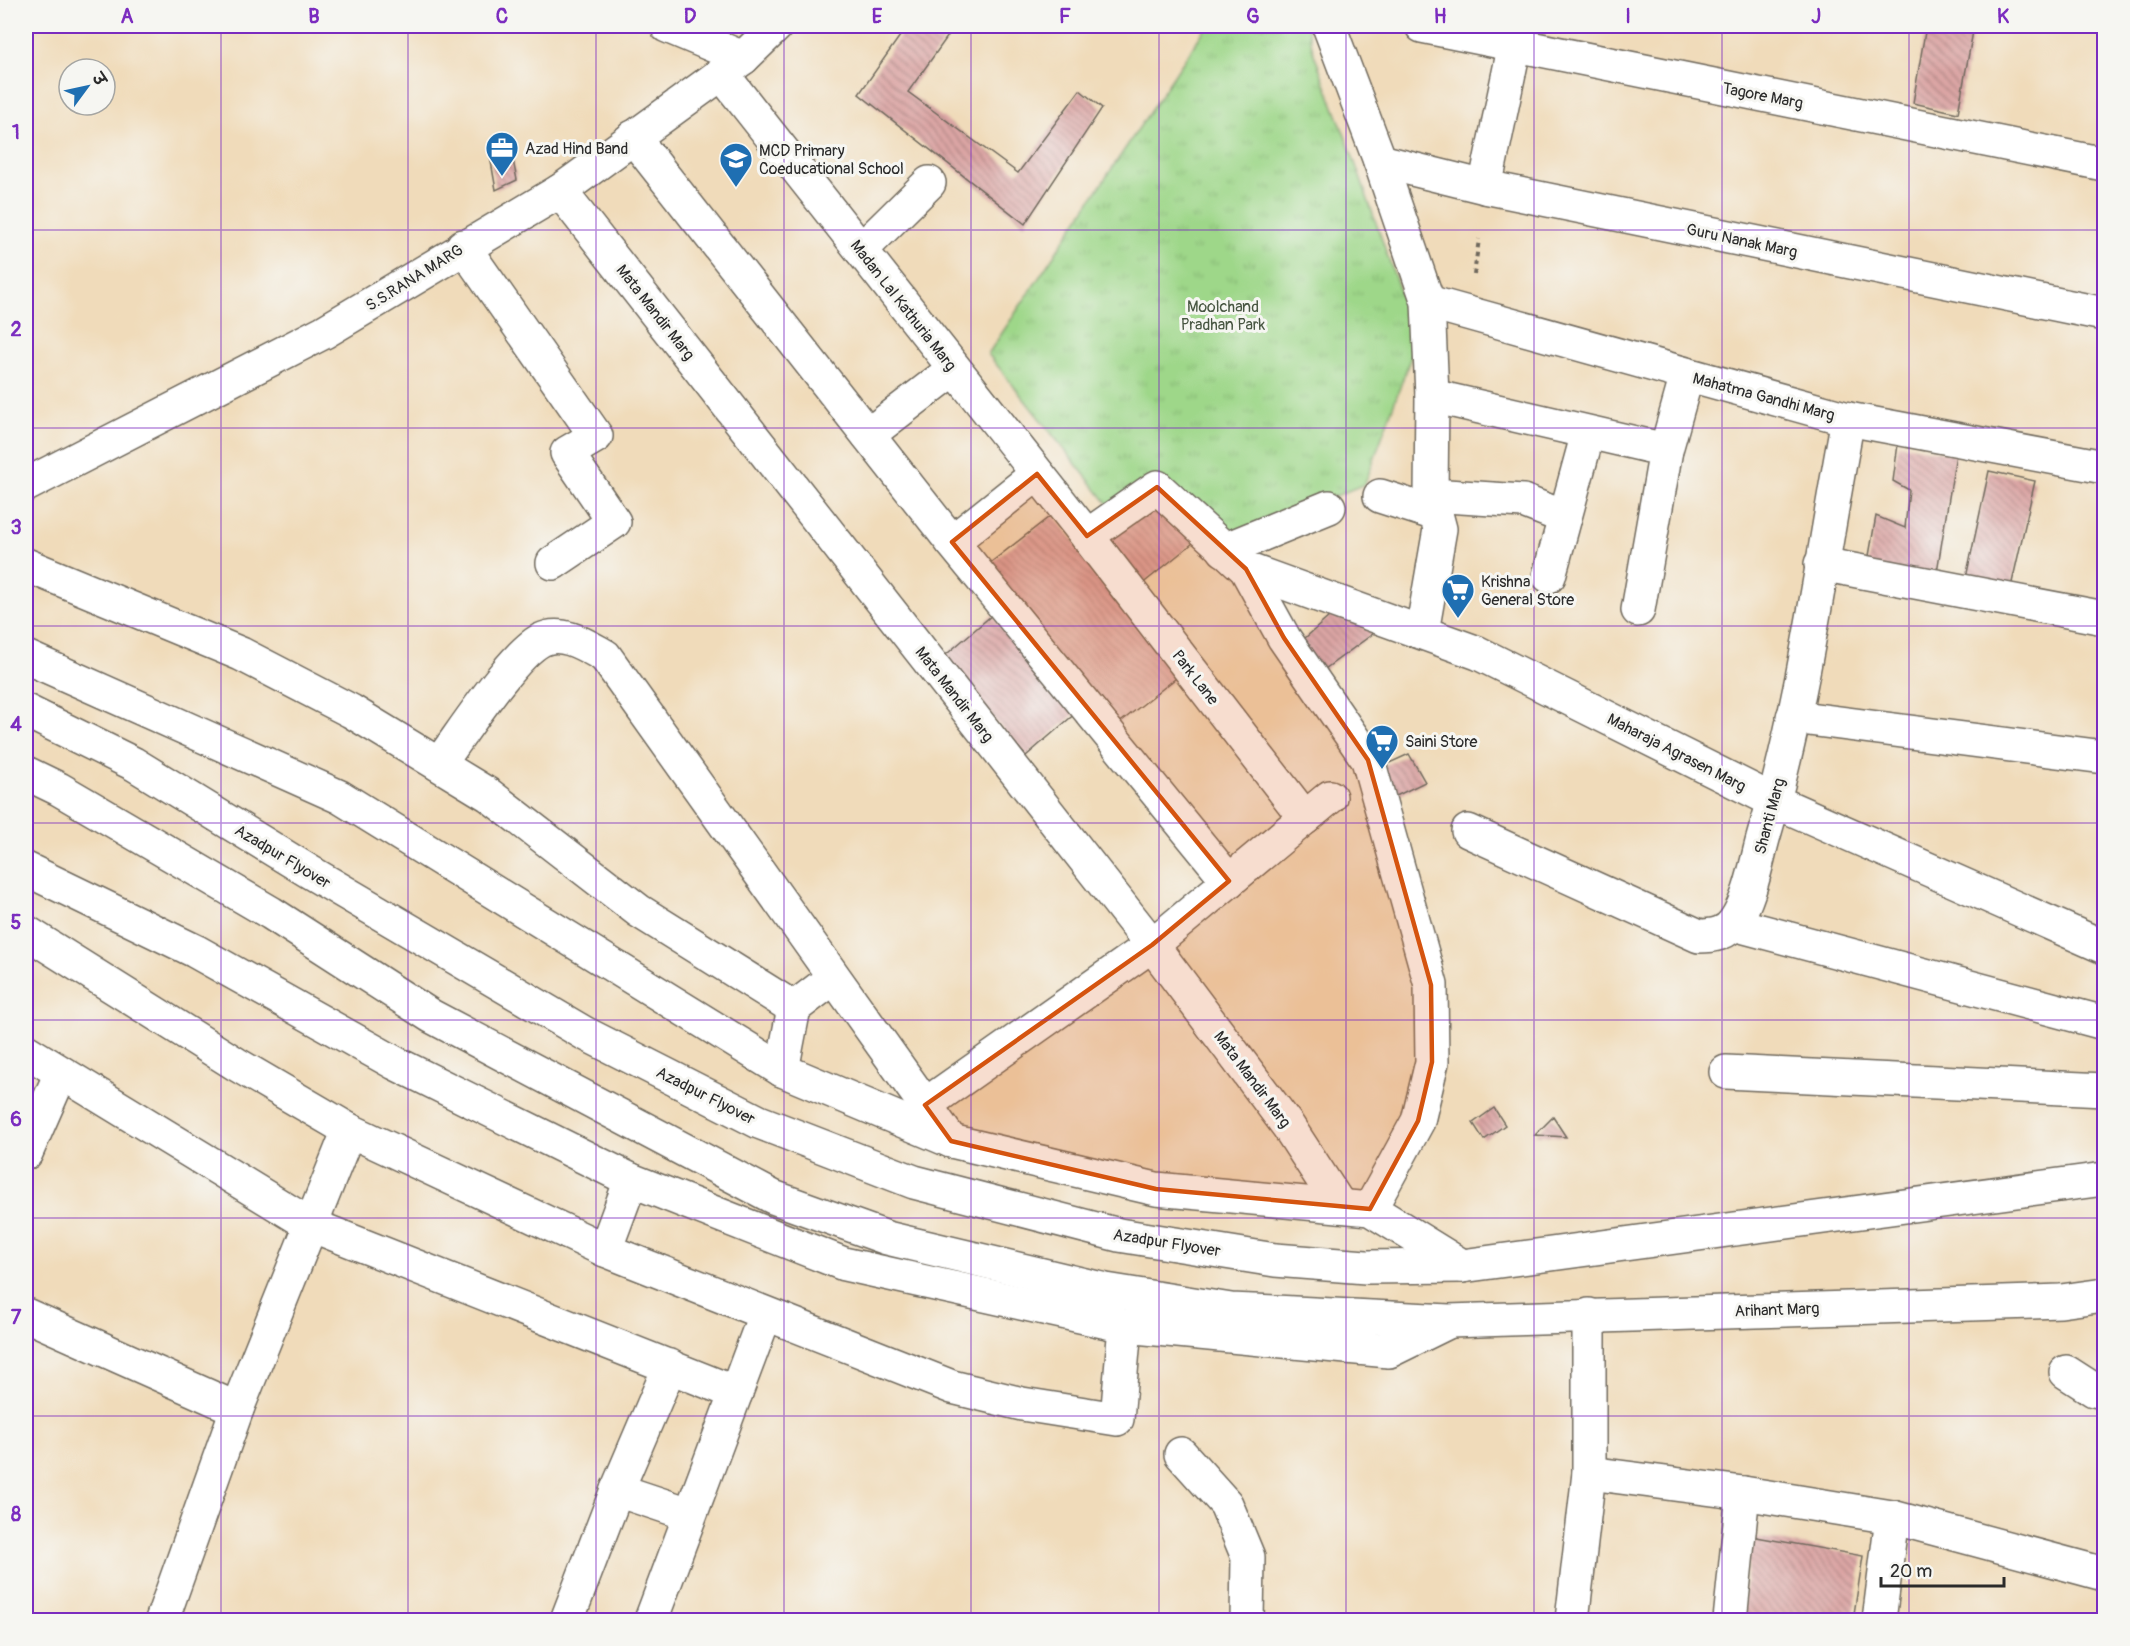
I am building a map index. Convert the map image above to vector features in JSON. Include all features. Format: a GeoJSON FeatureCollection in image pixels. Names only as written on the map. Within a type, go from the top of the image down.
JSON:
{"type":"FeatureCollection","features":[{"type":"Feature","properties":{"kind":"street"},"geometry":{"type":"LineString","coordinates":[[667,26],[732,66]]}},
{"type":"Feature","properties":{"kind":"street","name":"S.S.RANA MARG"},"geometry":{"type":"LineString","coordinates":[[26,485],[324,332],[463,246],[560,190],[732,66],[776,26]]}},
{"type":"Feature","properties":{"kind":"street"},"geometry":{"type":"LineString","coordinates":[[1329,26],[1380,161],[1428,302],[1434,505],[1440,529],[1422,632]]}},
{"type":"Feature","properties":{"kind":"street","name":"Tagore Marg"},"geometry":{"type":"LineString","coordinates":[[1422,26],[2104,164]]}},
{"type":"Feature","properties":{"kind":"street"},"geometry":{"type":"LineString","coordinates":[[1485,187],[1515,44]]}},
{"type":"Feature","properties":{"kind":"street","name":"Madan Lal Kathuria Marg"},"geometry":{"type":"LineString","coordinates":[[732,66],[861,250],[1087,536]]}},
{"type":"Feature","properties":{"kind":"street"},"geometry":{"type":"LineString","coordinates":[[633,137],[952,542],[1229,881]]}},
{"type":"Feature","properties":{"kind":"street","name":"Guru Nanak Marg"},"geometry":{"type":"LineString","coordinates":[[1380,161],[1485,187],[2104,314]]}},
{"type":"Feature","properties":{"kind":"street"},"geometry":{"type":"LineString","coordinates":[[861,250],[929,183]]}},
{"type":"Feature","properties":{"kind":"street","name":"Mata Mandir Marg"},"geometry":{"type":"LineString","coordinates":[[560,190],[1152,945],[1288,1126],[1355,1208]]}},
{"type":"Feature","properties":{"kind":"street"},"geometry":{"type":"LineString","coordinates":[[463,246],[596,436],[567,453],[614,522],[553,563]]}},
{"type":"Feature","properties":{"kind":"street","name":"Mahatma Gandhi Marg"},"geometry":{"type":"LineString","coordinates":[[1428,302],[1848,419],[2104,467]]}},
{"type":"Feature","properties":{"kind":"street"},"geometry":{"type":"LineString","coordinates":[[868,435],[954,369]]}},
{"type":"Feature","properties":{"kind":"street"},"geometry":{"type":"LineString","coordinates":[[1638,610],[1666,450],[1687,375]]}},
{"type":"Feature","properties":{"kind":"street"},"geometry":{"type":"LineString","coordinates":[[1432,396],[1666,450]]}},
{"type":"Feature","properties":{"kind":"street","name":"Shanti Marg"},"geometry":{"type":"LineString","coordinates":[[1734,924],[1744,903],[1774,801],[1793,717],[1848,419]]}},
{"type":"Feature","properties":{"kind":"street"},"geometry":{"type":"LineString","coordinates":[[1549,576],[1588,433]]}},
{"type":"Feature","properties":{"kind":"street"},"geometry":{"type":"LineString","coordinates":[[952,542],[1037,474]]}},
{"type":"Feature","properties":{"kind":"street"},"geometry":{"type":"LineString","coordinates":[[1087,536],[1157,487],[1235,559],[1284,638],[1368,760],[1431,985],[1432,1062],[1418,1120],[1355,1208]]}},
{"type":"Feature","properties":{"kind":"street"},"geometry":{"type":"LineString","coordinates":[[1380,496],[1434,505],[1523,501],[1564,517]]}},
{"type":"Feature","properties":{"kind":"street"},"geometry":{"type":"LineString","coordinates":[[1235,559],[1329,507]]}},
{"type":"Feature","properties":{"kind":"street","name":"Park Lane"},"geometry":{"type":"LineString","coordinates":[[1087,536],[1305,818]]}},
{"type":"Feature","properties":{"kind":"street","name":"Maharaja Agrasen Marg"},"geometry":{"type":"LineString","coordinates":[[1235,559],[1478,652],[1774,801],[2104,947]]}},
{"type":"Feature","properties":{"kind":"street"},"geometry":{"type":"LineString","coordinates":[[1821,564],[2104,618]]}},
{"type":"Feature","properties":{"kind":"street"},"geometry":{"type":"LineString","coordinates":[[26,565],[241,654],[351,711],[489,795],[639,911],[794,1008]]}},
{"type":"Feature","properties":{"kind":"street"},"geometry":{"type":"LineString","coordinates":[[439,765],[515,662],[542,639],[572,637],[605,656],[951,1141]]}},
{"type":"Feature","properties":{"kind":"street"},"geometry":{"type":"LineString","coordinates":[[26,657],[340,797],[782,1070],[951,1141],[1156,1189],[1355,1208],[1462,1266],[2104,1179]]}},
{"type":"Feature","properties":{"kind":"street","name":"Azadpur Flyover"},"geometry":{"type":"LineString","coordinates":[[26,711],[134,764],[310,872],[584,1033],[759,1122],[914,1182],[1119,1235],[1275,1260],[1366,1267],[1462,1266]]}},
{"type":"Feature","properties":{"kind":"street"},"geometry":{"type":"LineString","coordinates":[[1793,717],[2104,757]]}},
{"type":"Feature","properties":{"kind":"street"},"geometry":{"type":"LineString","coordinates":[[26,773],[59,789],[271,913],[431,1016],[773,1197],[887,1238],[1106,1290],[1232,1310],[1449,1321]]}},
{"type":"Feature","properties":{"kind":"street"},"geometry":{"type":"LineString","coordinates":[[925,1105],[1152,945],[1330,797]]}},
{"type":"Feature","properties":{"kind":"street"},"geometry":{"type":"LineString","coordinates":[[1468,831],[1699,936],[1717,935],[1734,924],[2104,1023]]}},
{"type":"Feature","properties":{"kind":"street"},"geometry":{"type":"LineString","coordinates":[[26,869],[195,951],[395,1064],[631,1180],[844,1264],[1125,1326],[1389,1351],[1449,1321]]}},
{"type":"Feature","properties":{"kind":"street"},"geometry":{"type":"LineString","coordinates":[[26,932],[226,1058],[349,1130],[605,1250],[952,1387],[1022,1404],[1117,1419],[1125,1326]]}},
{"type":"Feature","properties":{"kind":"street"},"geometry":{"type":"LineString","coordinates":[[782,1070],[794,1008],[833,978]]}},
{"type":"Feature","properties":{"kind":"street"},"geometry":{"type":"LineString","coordinates":[[26,1051],[311,1225],[736,1393]]}},
{"type":"Feature","properties":{"kind":"street"},"geometry":{"type":"LineString","coordinates":[[1726,1072],[2104,1090]]}},
{"type":"Feature","properties":{"kind":"street"},"geometry":{"type":"LineString","coordinates":[[26,1153],[61,1073]]}},
{"type":"Feature","properties":{"kind":"street"},"geometry":{"type":"LineString","coordinates":[[162,1620],[237,1408],[349,1130]]}},
{"type":"Feature","properties":{"kind":"street"},"geometry":{"type":"LineString","coordinates":[[605,1250],[631,1180]]}},
{"type":"Feature","properties":{"kind":"street","name":"Arihant Marg"},"geometry":{"type":"LineString","coordinates":[[1449,1321],[2052,1302],[2104,1295]]}},
{"type":"Feature","properties":{"kind":"street"},"geometry":{"type":"LineString","coordinates":[[651,1620],[765,1315]]}},
{"type":"Feature","properties":{"kind":"street"},"geometry":{"type":"LineString","coordinates":[[1572,1620],[1589,1473],[1589,1315]]}},
{"type":"Feature","properties":{"kind":"street"},"geometry":{"type":"LineString","coordinates":[[26,1316],[237,1408]]}},
{"type":"Feature","properties":{"kind":"street"},"geometry":{"type":"LineString","coordinates":[[567,1620],[617,1490],[670,1366]]}},
{"type":"Feature","properties":{"kind":"street"},"geometry":{"type":"LineString","coordinates":[[2066,1372],[2094,1390],[2104,1392]]}},
{"type":"Feature","properties":{"kind":"street"},"geometry":{"type":"LineString","coordinates":[[1181,1454],[1226,1504],[1248,1557],[1247,1620]]}},
{"type":"Feature","properties":{"kind":"street"},"geometry":{"type":"LineString","coordinates":[[1589,1473],[1743,1493],[1892,1517],[2104,1574]]}},
{"type":"Feature","properties":{"kind":"street"},"geometry":{"type":"LineString","coordinates":[[617,1490],[689,1514]]}},
{"type":"Feature","properties":{"kind":"street"},"geometry":{"type":"LineString","coordinates":[[1730,1620],[1743,1493]]}},
{"type":"Feature","properties":{"kind":"street"},"geometry":{"type":"LineString","coordinates":[[1879,1620],[1892,1517]]}},
{"type":"Feature","properties":{"kind":"highlighted area"},"geometry":{"type":"Polygon","coordinates":[[[1037,474],[1087,536],[1157,487],[1246,569],[1284,638],[1368,760],[1431,985],[1432,1062],[1418,1121],[1370,1209],[1156,1189],[951,1141],[925,1105],[1152,945],[1229,881],[952,542],[1037,474]]]}},
{"type":"Feature","properties":{"kind":"green space","name":"Moolchand Pradhan Park"},"geometry":{"type":"Polygon","coordinates":[[[1207,26],[1307,26],[1314,54],[1417,340],[1365,484],[1237,536],[1157,478],[1111,508],[988,354],[1207,26]]]}},
{"type":"Feature","properties":{"kind":"building"},"geometry":{"type":"Polygon","coordinates":[[[907,26],[955,26],[908,92],[1018,173],[1080,90],[1102,108],[1025,224],[859,94],[907,26]]]}},
{"type":"Feature","properties":{"kind":"building"},"geometry":{"type":"Polygon","coordinates":[[[1926,26],[1974,26],[1958,113],[1913,103],[1926,26]]]}},
{"type":"Feature","properties":{"kind":"building"},"geometry":{"type":"Polygon","coordinates":[[[511,150],[517,180],[496,190],[490,156],[511,150]]]}},
{"type":"Feature","properties":{"kind":"building"},"geometry":{"type":"Polygon","coordinates":[[[1898,444],[1956,454],[1936,578],[1867,567],[1876,516],[1905,528],[1909,490],[1893,481],[1898,444]]]}},
{"type":"Feature","properties":{"kind":"building"},"geometry":{"type":"Polygon","coordinates":[[[1989,471],[2035,481],[2009,596],[1964,587],[1989,471]]]}},
{"type":"Feature","properties":{"kind":"building"},"geometry":{"type":"Polygon","coordinates":[[[1159,491],[1198,539],[1141,585],[1102,537],[1159,491]]]}},
{"type":"Feature","properties":{"kind":"building"},"geometry":{"type":"Polygon","coordinates":[[[1053,514],[1180,675],[1113,728],[985,567],[1053,514]]]}},
{"type":"Feature","properties":{"kind":"building"},"geometry":{"type":"Polygon","coordinates":[[[1337,610],[1374,633],[1318,674],[1297,645],[1337,610]]]}},
{"type":"Feature","properties":{"kind":"building"},"geometry":{"type":"Polygon","coordinates":[[[992,615],[1077,712],[1026,756],[941,659],[992,615]]]}},
{"type":"Feature","properties":{"kind":"building"},"geometry":{"type":"Polygon","coordinates":[[[1409,754],[1425,782],[1390,799],[1376,769],[1409,754]]]}},
{"type":"Feature","properties":{"kind":"building"},"geometry":{"type":"Polygon","coordinates":[[[1494,1108],[1505,1125],[1484,1140],[1473,1123],[1494,1108]]]}},
{"type":"Feature","properties":{"kind":"building"},"geometry":{"type":"Polygon","coordinates":[[[1553,1117],[1566,1137],[1535,1135],[1553,1117]]]}},
{"type":"Feature","properties":{"kind":"building"},"geometry":{"type":"Polygon","coordinates":[[[1751,1536],[1863,1556],[1853,1620],[1741,1620],[1751,1536]]]}},
{"type":"Feature","properties":{"kind":"place","name":"Azad Hind Band"},"geometry":{"type":"Point","coordinates":[502,177]}},
{"type":"Feature","properties":{"kind":"place","name":"MCD Primary Coeducational School"},"geometry":{"type":"Point","coordinates":[736,188]}},
{"type":"Feature","properties":{"kind":"place","name":"Krishna General Store"},"geometry":{"type":"Point","coordinates":[1458,619]}},
{"type":"Feature","properties":{"kind":"place","name":"Saini Store"},"geometry":{"type":"Point","coordinates":[1382,770]}}]}
